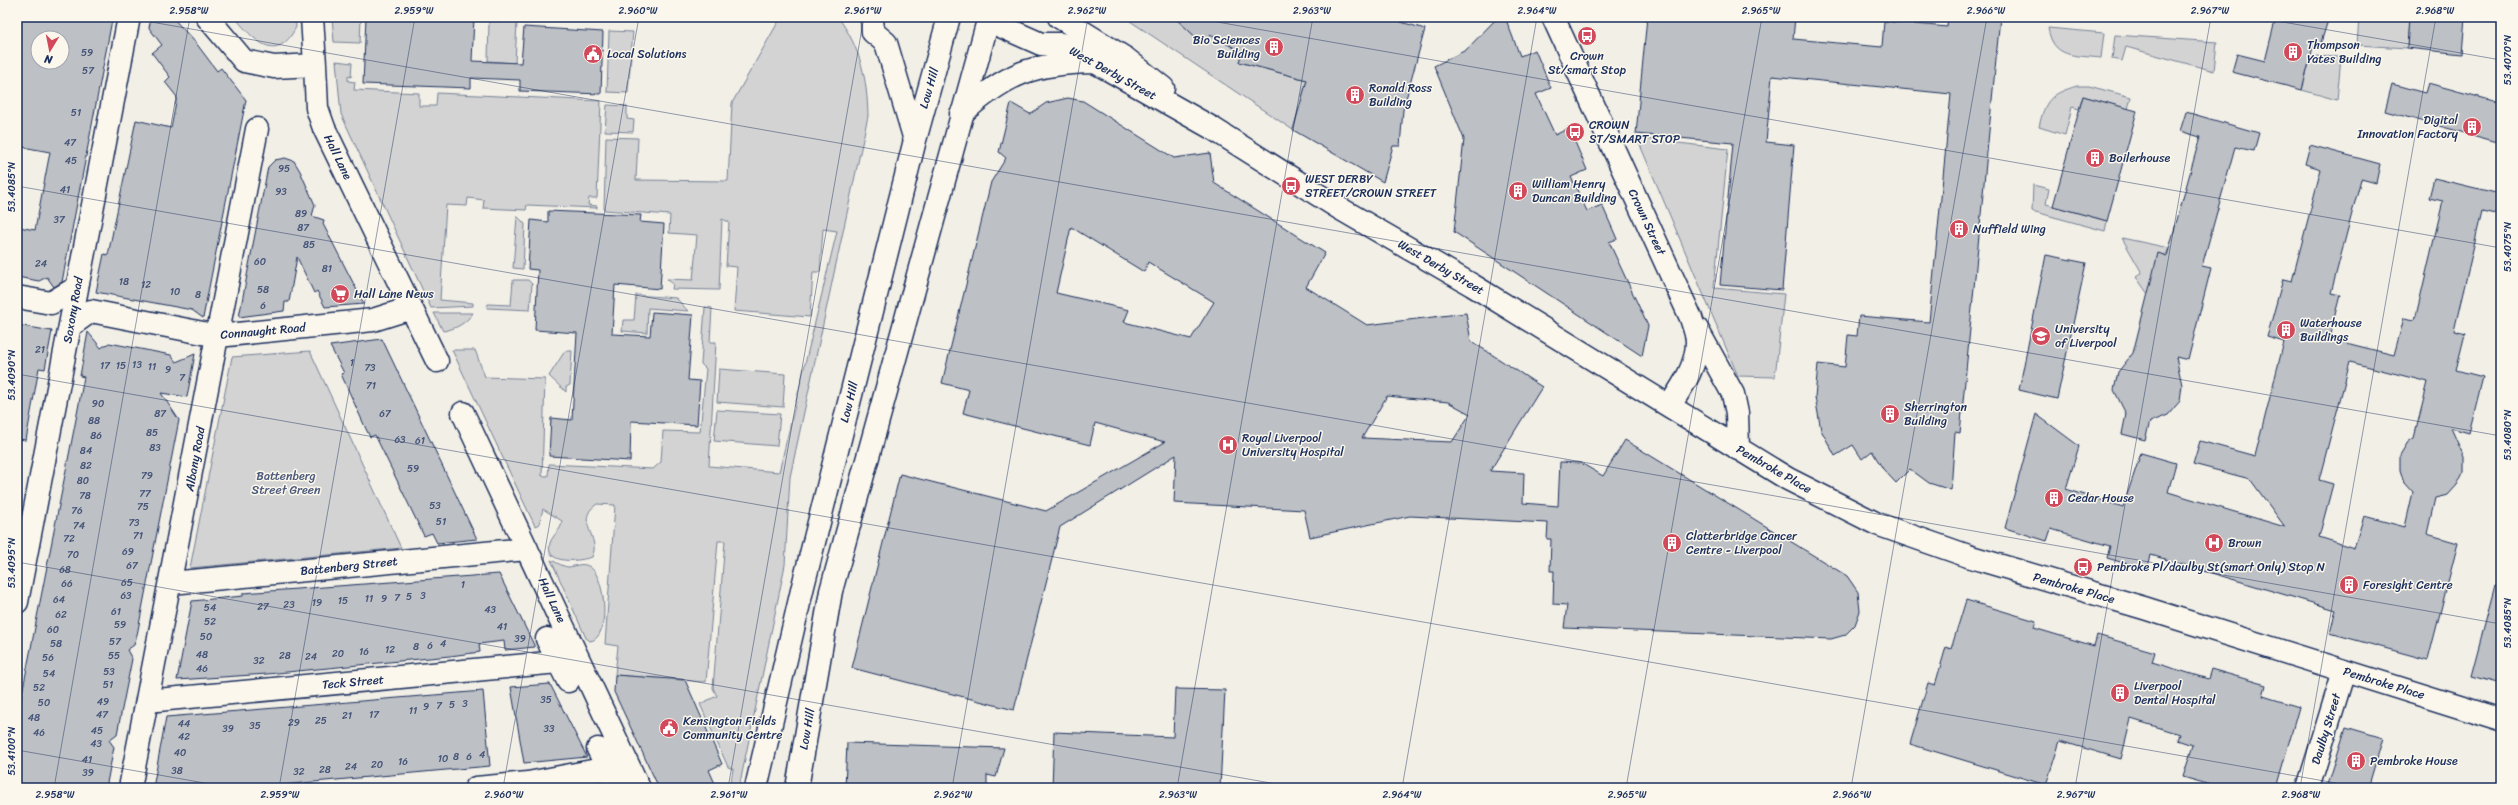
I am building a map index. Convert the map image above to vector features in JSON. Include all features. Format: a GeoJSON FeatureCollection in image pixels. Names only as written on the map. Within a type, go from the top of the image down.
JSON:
{"type":"FeatureCollection","features":[{"type":"Feature","properties":{"kind":"main road","name":"Saxony Road"},"geometry":{"type":"LineString","coordinates":[[17,602],[78,308],[129,17]]}},
{"type":"Feature","properties":{"kind":"main road"},"geometry":{"type":"LineString","coordinates":[[207,17],[244,61],[274,67],[315,65]]}},
{"type":"Feature","properties":{"kind":"main road","name":"Hall Lane"},"geometry":{"type":"LineString","coordinates":[[312,17],[317,108],[324,128],[437,361]]}},
{"type":"Feature","properties":{"kind":"main road"},"geometry":{"type":"LineString","coordinates":[[872,17],[873,32],[886,43],[915,140]]}},
{"type":"Feature","properties":{"kind":"main road","name":"Low Hill"},"geometry":{"type":"LineString","coordinates":[[756,788],[803,586],[915,140],[949,17]]}},
{"type":"Feature","properties":{"kind":"main road","name":"West Derby Street"},"geometry":{"type":"LineString","coordinates":[[1060,17],[1125,58],[1212,128]]}},
{"type":"Feature","properties":{"kind":"main road","name":"Crown Street"},"geometry":{"type":"LineString","coordinates":[[1553,17],[1691,318],[1697,341],[1695,355],[1688,378],[1670,406]]}},
{"type":"Feature","properties":{"kind":"main road","name":"Low Hill"},"geometry":{"type":"LineString","coordinates":[[797,788],[831,591],[962,114],[986,18]]}},
{"type":"Feature","properties":{"kind":"main road","name":"West Derby Street"},"geometry":{"type":"LineString","coordinates":[[986,18],[1041,44],[1061,44],[1212,128],[1339,208],[1472,285],[1670,406]]}},
{"type":"Feature","properties":{"kind":"main road"},"geometry":{"type":"LineString","coordinates":[[962,114],[989,89],[1019,74],[1042,66],[1095,62]]}},
{"type":"Feature","properties":{"kind":"main road","name":"Albany Road"},"geometry":{"type":"LineString","coordinates":[[130,788],[171,583],[257,129]]}},
{"type":"Feature","properties":{"kind":"main road"},"geometry":{"type":"LineString","coordinates":[[17,297],[78,308]]}},
{"type":"Feature","properties":{"kind":"main road","name":"Connaught Road"},"geometry":{"type":"LineString","coordinates":[[78,308],[218,336],[373,320],[411,308]]}},
{"type":"Feature","properties":{"kind":"main road"},"geometry":{"type":"LineString","coordinates":[[1691,318],[1732,394],[1737,414],[1738,449]]}},
{"type":"Feature","properties":{"kind":"main road","name":"Pembroke Place"},"geometry":{"type":"LineString","coordinates":[[1670,406],[1738,449],[1837,505],[1888,529],[1971,557],[2501,720]]}},
{"type":"Feature","properties":{"kind":"main road","name":"Hall Lane"},"geometry":{"type":"LineString","coordinates":[[463,413],[527,549],[568,666],[617,765],[639,788]]}},
{"type":"Feature","properties":{"kind":"main road","name":"Battenberg Street"},"geometry":{"type":"LineString","coordinates":[[171,583],[527,549]]}},
{"type":"Feature","properties":{"kind":"main road"},"geometry":{"type":"LineString","coordinates":[[547,638],[568,666]]}},
{"type":"Feature","properties":{"kind":"main road","name":"Teck Street"},"geometry":{"type":"LineString","coordinates":[[147,702],[568,666]]}},
{"type":"Feature","properties":{"kind":"main road","name":"Daulby Street"},"geometry":{"type":"LineString","coordinates":[[2308,788],[2344,671]]}},
{"type":"Feature","properties":{"kind":"main road"},"geometry":{"type":"LineString","coordinates":[[598,749],[617,765],[618,788]]}},
{"type":"Feature","properties":{"kind":"main road"},"geometry":{"type":"LineString","coordinates":[[476,788],[528,783],[617,765]]}},
{"type":"Feature","properties":{"kind":"green space"},"geometry":{"type":"Polygon","coordinates":[[[235,17],[295,17],[296,27],[289,39],[281,45],[273,47],[265,45],[257,40],[235,17]]]}},
{"type":"Feature","properties":{"kind":"green space"},"geometry":{"type":"Polygon","coordinates":[[[332,17],[361,17],[360,43],[334,42],[332,17]]]}},
{"type":"Feature","properties":{"kind":"green space"},"geometry":{"type":"Polygon","coordinates":[[[781,17],[817,17],[819,19],[818,17],[838,17],[852,41],[861,64],[866,89],[868,116],[790,477],[785,565],[739,788],[730,788],[733,769],[728,767],[700,704],[717,696],[713,688],[725,541],[718,541],[706,682],[615,675],[618,646],[605,644],[615,505],[597,504],[590,510],[588,523],[594,543],[592,557],[580,560],[565,560],[558,559],[552,555],[550,543],[561,527],[562,521],[543,509],[539,524],[535,526],[452,350],[475,350],[485,377],[545,379],[542,476],[548,476],[549,464],[653,469],[661,462],[663,431],[700,432],[706,369],[701,364],[705,307],[712,308],[710,342],[716,342],[709,466],[779,472],[837,231],[823,229],[820,272],[813,272],[810,317],[734,311],[737,267],[726,266],[729,222],[722,219],[719,290],[672,289],[673,284],[667,279],[693,280],[697,235],[669,233],[670,215],[604,210],[606,137],[638,138],[636,180],[728,181],[732,103],[781,17]]]}},
{"type":"Feature","properties":{"kind":"green space"},"geometry":{"type":"Polygon","coordinates":[[[1124,17],[1174,17],[1242,52],[1239,62],[1307,80],[1293,130],[1124,17]]]}},
{"type":"Feature","properties":{"kind":"green space"},"geometry":{"type":"Polygon","coordinates":[[[2359,17],[2409,17],[2407,48],[2357,45],[2359,17]]]}},
{"type":"Feature","properties":{"kind":"green space"},"geometry":{"type":"Polygon","coordinates":[[[489,21],[517,22],[515,63],[488,61],[489,21]]]}},
{"type":"Feature","properties":{"kind":"green space"},"geometry":{"type":"Polygon","coordinates":[[[2048,28],[2104,33],[2101,58],[2067,54],[2055,45],[2048,28]]]}},
{"type":"Feature","properties":{"kind":"green space"},"geometry":{"type":"Polygon","coordinates":[[[609,31],[633,32],[628,93],[607,92],[609,31]]]}},
{"type":"Feature","properties":{"kind":"green space"},"geometry":{"type":"Polygon","coordinates":[[[2115,35],[2217,42],[2214,71],[2126,47],[2122,61],[2112,59],[2115,35]]]}},
{"type":"Feature","properties":{"kind":"green space"},"geometry":{"type":"Polygon","coordinates":[[[2311,56],[2341,57],[2337,100],[2302,90],[2311,56]]]}},
{"type":"Feature","properties":{"kind":"green space"},"geometry":{"type":"Polygon","coordinates":[[[336,61],[352,63],[351,77],[348,76],[348,81],[355,82],[354,90],[419,93],[419,106],[436,106],[437,93],[601,101],[597,198],[589,198],[588,205],[597,206],[597,208],[527,205],[526,210],[483,208],[484,200],[468,198],[467,206],[446,205],[440,300],[473,303],[473,306],[431,308],[341,114],[336,61]]]}},
{"type":"Feature","properties":{"kind":"green space"},"geometry":{"type":"Polygon","coordinates":[[[2077,86],[2089,86],[2131,97],[2128,109],[2083,96],[2079,109],[2072,107],[2065,135],[2039,127],[2044,110],[2050,99],[2061,92],[2077,86]]]}},
{"type":"Feature","properties":{"kind":"green space"},"geometry":{"type":"Polygon","coordinates":[[[607,105],[627,106],[627,119],[634,120],[633,132],[605,131],[607,105]]]}},
{"type":"Feature","properties":{"kind":"green space"},"geometry":{"type":"Polygon","coordinates":[[[1637,138],[1728,149],[1714,288],[1784,294],[1775,377],[1738,376],[1637,138]]]}},
{"type":"Feature","properties":{"kind":"green space"},"geometry":{"type":"Polygon","coordinates":[[[2033,185],[2049,189],[2046,204],[2107,221],[2105,231],[2032,211],[2033,185]]]}},
{"type":"Feature","properties":{"kind":"green space"},"geometry":{"type":"Polygon","coordinates":[[[517,216],[525,224],[523,269],[513,268],[517,216]]]}},
{"type":"Feature","properties":{"kind":"green space"},"geometry":{"type":"Polygon","coordinates":[[[2122,238],[2169,248],[2148,294],[2136,277],[2142,273],[2122,238]]]}},
{"type":"Feature","properties":{"kind":"green space"},"geometry":{"type":"Polygon","coordinates":[[[513,280],[528,280],[532,284],[530,310],[487,308],[488,304],[511,305],[513,280]]]}},
{"type":"Feature","properties":{"kind":"green space"},"geometry":{"type":"Polygon","coordinates":[[[636,295],[676,298],[688,311],[648,308],[647,333],[622,331],[623,320],[634,320],[636,295]]]}},
{"type":"Feature","properties":{"kind":"green space"},"geometry":{"type":"Polygon","coordinates":[[[434,313],[473,313],[460,325],[443,331],[434,313]]]}},
{"type":"Feature","properties":{"kind":"green space","name":"Battenberg Street Green"},"geometry":{"type":"Polygon","coordinates":[[[310,351],[401,548],[190,568],[232,357],[310,351]]]}},
{"type":"Feature","properties":{"kind":"green space"},"geometry":{"type":"Polygon","coordinates":[[[565,351],[572,351],[570,385],[566,387],[566,392],[549,376],[565,351]]]}},
{"type":"Feature","properties":{"kind":"green space"},"geometry":{"type":"Polygon","coordinates":[[[719,369],[785,374],[783,407],[717,402],[719,369]]]}},
{"type":"Feature","properties":{"kind":"green space"},"geometry":{"type":"Polygon","coordinates":[[[717,410],[780,414],[777,446],[714,441],[717,410]]]}},
{"type":"Feature","properties":{"kind":"green space"},"geometry":{"type":"Polygon","coordinates":[[[551,560],[567,567],[585,565],[590,567],[595,573],[600,582],[604,607],[601,630],[597,638],[590,641],[586,638],[551,560]]]}},
{"type":"Feature","properties":{"kind":"building"},"geometry":{"type":"Polygon","coordinates":[[[17,17],[109,17],[108,19],[112,20],[62,282],[54,287],[47,277],[39,281],[17,277],[19,227],[35,230],[50,152],[17,146],[17,17]]]}},
{"type":"Feature","properties":{"kind":"building"},"geometry":{"type":"Polygon","coordinates":[[[151,17],[172,17],[196,43],[217,71],[221,68],[246,100],[203,318],[192,310],[96,292],[104,254],[108,255],[136,120],[171,128],[177,97],[165,82],[170,77],[152,53],[162,45],[149,28],[151,17]]]}},
{"type":"Feature","properties":{"kind":"building"},"geometry":{"type":"Polygon","coordinates":[[[366,17],[474,17],[472,61],[521,63],[524,27],[603,32],[601,94],[520,91],[520,80],[471,78],[471,88],[363,84],[366,17]]]}},
{"type":"Feature","properties":{"kind":"building","name":"Ronald Ross Building"},"geometry":{"type":"Polygon","coordinates":[[[1174,17],[1384,17],[1425,29],[1403,110],[1400,146],[1393,146],[1383,182],[1293,130],[1307,80],[1239,62],[1242,52],[1211,35],[1202,43],[1174,17]]]}},
{"type":"Feature","properties":{"kind":"building","name":"William Henry Duncan Building"},"geometry":{"type":"Polygon","coordinates":[[[1498,17],[1505,17],[1520,56],[1535,50],[1551,88],[1536,94],[1555,135],[1569,128],[1587,170],[1571,177],[1587,211],[1602,205],[1617,239],[1609,242],[1648,326],[1642,356],[1454,232],[1464,139],[1434,66],[1466,50],[1498,17]]]}},
{"type":"Feature","properties":{"kind":"building","name":"Nuffield Wing"},"geometry":{"type":"Polygon","coordinates":[[[1647,17],[1795,17],[1793,39],[1882,47],[1884,21],[1947,27],[1948,17],[2000,17],[1960,433],[1955,432],[1951,490],[1929,483],[1910,469],[1896,483],[1883,469],[1872,451],[1862,459],[1853,445],[1835,456],[1821,430],[1815,397],[1818,364],[1845,367],[1848,335],[1857,336],[1859,316],[1929,322],[1951,94],[1772,76],[1766,142],[1794,145],[1782,290],[1720,285],[1733,143],[1636,134],[1647,17]]]}},
{"type":"Feature","properties":{"kind":"building","name":"Thompson Yates Building"},"geometry":{"type":"Polygon","coordinates":[[[2276,17],[2329,17],[2319,49],[2313,47],[2302,90],[2232,72],[2237,54],[2265,61],[2276,17]]]}},
{"type":"Feature","properties":{"kind":"building"},"geometry":{"type":"Polygon","coordinates":[[[2409,17],[2465,17],[2462,54],[2407,48],[2409,17]]]}},
{"type":"Feature","properties":{"kind":"building","name":"Digital Innovation Factory"},"geometry":{"type":"Polygon","coordinates":[[[2428,83],[2501,103],[2501,143],[2385,111],[2392,84],[2425,93],[2428,83]]]}},
{"type":"Feature","properties":{"kind":"building","name":"Boilerhouse"},"geometry":{"type":"Polygon","coordinates":[[[2083,96],[2137,111],[2107,221],[2053,206],[2083,96]]]}},
{"type":"Feature","properties":{"kind":"building","name":"Royal Liverpool University Hospital"},"geometry":{"type":"Polygon","coordinates":[[[1068,98],[1083,101],[1174,158],[1210,153],[1214,183],[1325,253],[1306,287],[1367,325],[1466,313],[1471,341],[1542,387],[1490,471],[1524,473],[1523,503],[1558,506],[1560,462],[1581,463],[1603,476],[1625,440],[1847,576],[1858,592],[1860,611],[1855,625],[1845,635],[1831,639],[1564,628],[1567,605],[1553,604],[1554,571],[1550,571],[1551,539],[1547,539],[1548,523],[1410,516],[1310,537],[1304,510],[1174,503],[1176,455],[1060,527],[1014,710],[852,668],[900,474],[1046,511],[1165,442],[1095,423],[1090,445],[963,413],[969,390],[942,383],[991,182],[1006,158],[999,152],[1011,103],[1030,114],[1046,103],[1068,98]],[[1071,227],[1056,293],[1129,310],[1124,322],[1191,339],[1214,302],[1148,262],[1144,272],[1071,227]],[[1387,396],[1362,438],[1452,442],[1470,414],[1448,402],[1387,396]]]}},
{"type":"Feature","properties":{"kind":"building"},"geometry":{"type":"Polygon","coordinates":[[[2186,112],[2259,133],[2254,151],[2235,147],[2202,266],[2211,268],[2188,360],[2176,357],[2182,385],[2180,401],[2168,415],[2150,422],[2145,440],[2122,434],[2126,414],[2114,390],[2118,372],[2133,353],[2158,253],[2167,256],[2200,137],[2180,131],[2186,112]]]}},
{"type":"Feature","properties":{"kind":"building"},"geometry":{"type":"Polygon","coordinates":[[[2310,145],[2380,164],[2376,183],[2361,179],[2331,293],[2340,295],[2329,338],[2394,355],[2404,318],[2415,320],[2443,201],[2429,198],[2434,178],[2500,194],[2495,214],[2482,211],[2454,331],[2465,334],[2456,370],[2483,377],[2469,433],[2451,428],[2464,457],[2464,471],[2457,485],[2448,495],[2435,498],[2427,534],[2458,543],[2428,660],[2330,633],[2336,610],[2151,555],[2147,570],[2107,558],[2110,546],[2051,529],[2047,541],[2005,528],[2036,414],[2079,446],[2066,489],[2123,507],[2141,453],[2176,463],[2168,492],[2285,527],[2250,479],[2193,464],[2200,441],[2255,456],[2284,342],[2267,337],[2283,279],[2292,281],[2321,169],[2305,164],[2310,145]],[[2350,362],[2319,480],[2333,484],[2319,537],[2354,548],[2364,516],[2405,527],[2413,492],[2404,482],[2400,470],[2400,455],[2408,442],[2414,438],[2428,382],[2350,362]]]}},
{"type":"Feature","properties":{"kind":"building"},"geometry":{"type":"Polygon","coordinates":[[[285,158],[294,161],[300,171],[315,205],[312,216],[324,220],[323,224],[364,304],[325,307],[317,291],[314,293],[297,257],[289,302],[285,302],[284,311],[239,317],[268,167],[275,160],[285,158]]]}},
{"type":"Feature","properties":{"kind":"building"},"geometry":{"type":"Polygon","coordinates":[[[548,211],[641,215],[640,222],[664,224],[660,289],[615,285],[612,334],[650,336],[652,312],[693,315],[688,380],[700,381],[697,425],[631,421],[630,461],[549,456],[551,418],[572,420],[577,333],[535,330],[538,270],[528,269],[531,220],[548,222],[548,211]]]}},
{"type":"Feature","properties":{"kind":"building"},"geometry":{"type":"Polygon","coordinates":[[[2046,255],[2086,263],[2057,399],[2019,390],[2046,255]]]}},
{"type":"Feature","properties":{"kind":"building"},"geometry":{"type":"Polygon","coordinates":[[[17,325],[52,331],[45,369],[39,368],[26,440],[17,439],[17,325]]]}},
{"type":"Feature","properties":{"kind":"building"},"geometry":{"type":"Polygon","coordinates":[[[88,332],[101,348],[109,343],[120,345],[171,355],[176,362],[195,354],[187,397],[161,393],[179,420],[137,635],[134,645],[127,650],[132,659],[117,734],[109,740],[114,747],[106,788],[17,788],[17,719],[84,377],[80,376],[88,332]]]}},
{"type":"Feature","properties":{"kind":"building"},"geometry":{"type":"Polygon","coordinates":[[[382,339],[477,539],[437,543],[432,533],[424,536],[375,435],[370,437],[366,429],[341,374],[344,373],[330,346],[382,339]]]}},
{"type":"Feature","properties":{"kind":"building"},"geometry":{"type":"Polygon","coordinates":[[[499,574],[535,647],[505,650],[504,641],[479,644],[480,652],[450,656],[267,674],[177,680],[192,601],[243,596],[243,593],[499,574]]]}},
{"type":"Feature","properties":{"kind":"building"},"geometry":{"type":"Polygon","coordinates":[[[2495,585],[2501,585],[2501,684],[2471,676],[2495,585]]]}},
{"type":"Feature","properties":{"kind":"building","name":"Liverpool Dental Hospital"},"geometry":{"type":"Polygon","coordinates":[[[1966,600],[2036,621],[2034,628],[2094,646],[2097,635],[2155,652],[2152,662],[2208,679],[2211,669],[2266,685],[2263,696],[2299,707],[2276,788],[2221,788],[2183,777],[2193,745],[2178,740],[2180,734],[2131,719],[2121,759],[2060,741],[2046,785],[1910,744],[1928,683],[1935,685],[1946,647],[1951,649],[1966,600]]]}},
{"type":"Feature","properties":{"kind":"building","name":"Kensington Fields Community Centre"},"geometry":{"type":"Polygon","coordinates":[[[615,675],[685,680],[722,764],[709,770],[717,788],[659,788],[614,692],[615,675]]]}},
{"type":"Feature","properties":{"kind":"building"},"geometry":{"type":"Polygon","coordinates":[[[550,684],[587,757],[524,763],[511,687],[550,684]]]}},
{"type":"Feature","properties":{"kind":"building"},"geometry":{"type":"Polygon","coordinates":[[[1175,689],[1225,690],[1220,788],[1052,788],[1054,732],[1173,737],[1175,689]]]}},
{"type":"Feature","properties":{"kind":"building"},"geometry":{"type":"Polygon","coordinates":[[[483,691],[490,766],[248,788],[153,788],[166,717],[483,691]]]}},
{"type":"Feature","properties":{"kind":"building","name":"Pembroke House"},"geometry":{"type":"Polygon","coordinates":[[[2346,727],[2383,738],[2368,788],[2327,788],[2346,727]]]}},
{"type":"Feature","properties":{"kind":"building"},"geometry":{"type":"Polygon","coordinates":[[[847,743],[1004,748],[996,777],[987,775],[987,788],[845,788],[847,743]]]}},
{"type":"Feature","properties":{"kind":"place","name":"Crown St/smart Stop"},"geometry":{"type":"Point","coordinates":[1587,36]}},
{"type":"Feature","properties":{"kind":"place","name":"Bio Sciences Building"},"geometry":{"type":"Point","coordinates":[1274,47]}},
{"type":"Feature","properties":{"kind":"place","name":"Thompson Yates Building"},"geometry":{"type":"Point","coordinates":[2293,52]}},
{"type":"Feature","properties":{"kind":"place","name":"Local Solutions"},"geometry":{"type":"Point","coordinates":[593,54]}},
{"type":"Feature","properties":{"kind":"place","name":"Ronald Ross Building"},"geometry":{"type":"Point","coordinates":[1355,95]}},
{"type":"Feature","properties":{"kind":"place","name":"Digital Innovation Factory"},"geometry":{"type":"Point","coordinates":[2472,127]}},
{"type":"Feature","properties":{"kind":"place","name":"CROWN ST/SMART STOP"},"geometry":{"type":"Point","coordinates":[1575,132]}},
{"type":"Feature","properties":{"kind":"place","name":"Boilerhouse"},"geometry":{"type":"Point","coordinates":[2095,158]}},
{"type":"Feature","properties":{"kind":"place","name":"WEST DERBY STREET/CROWN STREET"},"geometry":{"type":"Point","coordinates":[1291,186]}},
{"type":"Feature","properties":{"kind":"place","name":"William Henry Duncan Building"},"geometry":{"type":"Point","coordinates":[1518,191]}},
{"type":"Feature","properties":{"kind":"place","name":"Nuffield Wing"},"geometry":{"type":"Point","coordinates":[1959,229]}},
{"type":"Feature","properties":{"kind":"place","name":"Hall Lane News"},"geometry":{"type":"Point","coordinates":[340,294]}},
{"type":"Feature","properties":{"kind":"place","name":"Waterhouse Buildings"},"geometry":{"type":"Point","coordinates":[2286,330]}},
{"type":"Feature","properties":{"kind":"place","name":"University of Liverpool"},"geometry":{"type":"Point","coordinates":[2041,336]}},
{"type":"Feature","properties":{"kind":"place","name":"Sherrington Building"},"geometry":{"type":"Point","coordinates":[1890,414]}},
{"type":"Feature","properties":{"kind":"place","name":"Royal Liverpool University Hospital"},"geometry":{"type":"Point","coordinates":[1228,445]}},
{"type":"Feature","properties":{"kind":"place","name":"Cedar House"},"geometry":{"type":"Point","coordinates":[2054,498]}},
{"type":"Feature","properties":{"kind":"place","name":"Clatterbridge Cancer Centre - Liverpool"},"geometry":{"type":"Point","coordinates":[1672,543]}},
{"type":"Feature","properties":{"kind":"place","name":"Brown"},"geometry":{"type":"Point","coordinates":[2214,543]}},
{"type":"Feature","properties":{"kind":"place","name":"Pembroke Pl/daulby St(smart Only) Stop N"},"geometry":{"type":"Point","coordinates":[2083,567]}},
{"type":"Feature","properties":{"kind":"place","name":"Foresight Centre"},"geometry":{"type":"Point","coordinates":[2349,585]}},
{"type":"Feature","properties":{"kind":"place","name":"Liverpool Dental Hospital"},"geometry":{"type":"Point","coordinates":[2120,693]}},
{"type":"Feature","properties":{"kind":"place","name":"Kensington Fields Community Centre"},"geometry":{"type":"Point","coordinates":[669,728]}},
{"type":"Feature","properties":{"kind":"place","name":"Pembroke House"},"geometry":{"type":"Point","coordinates":[2356,761]}}]}
